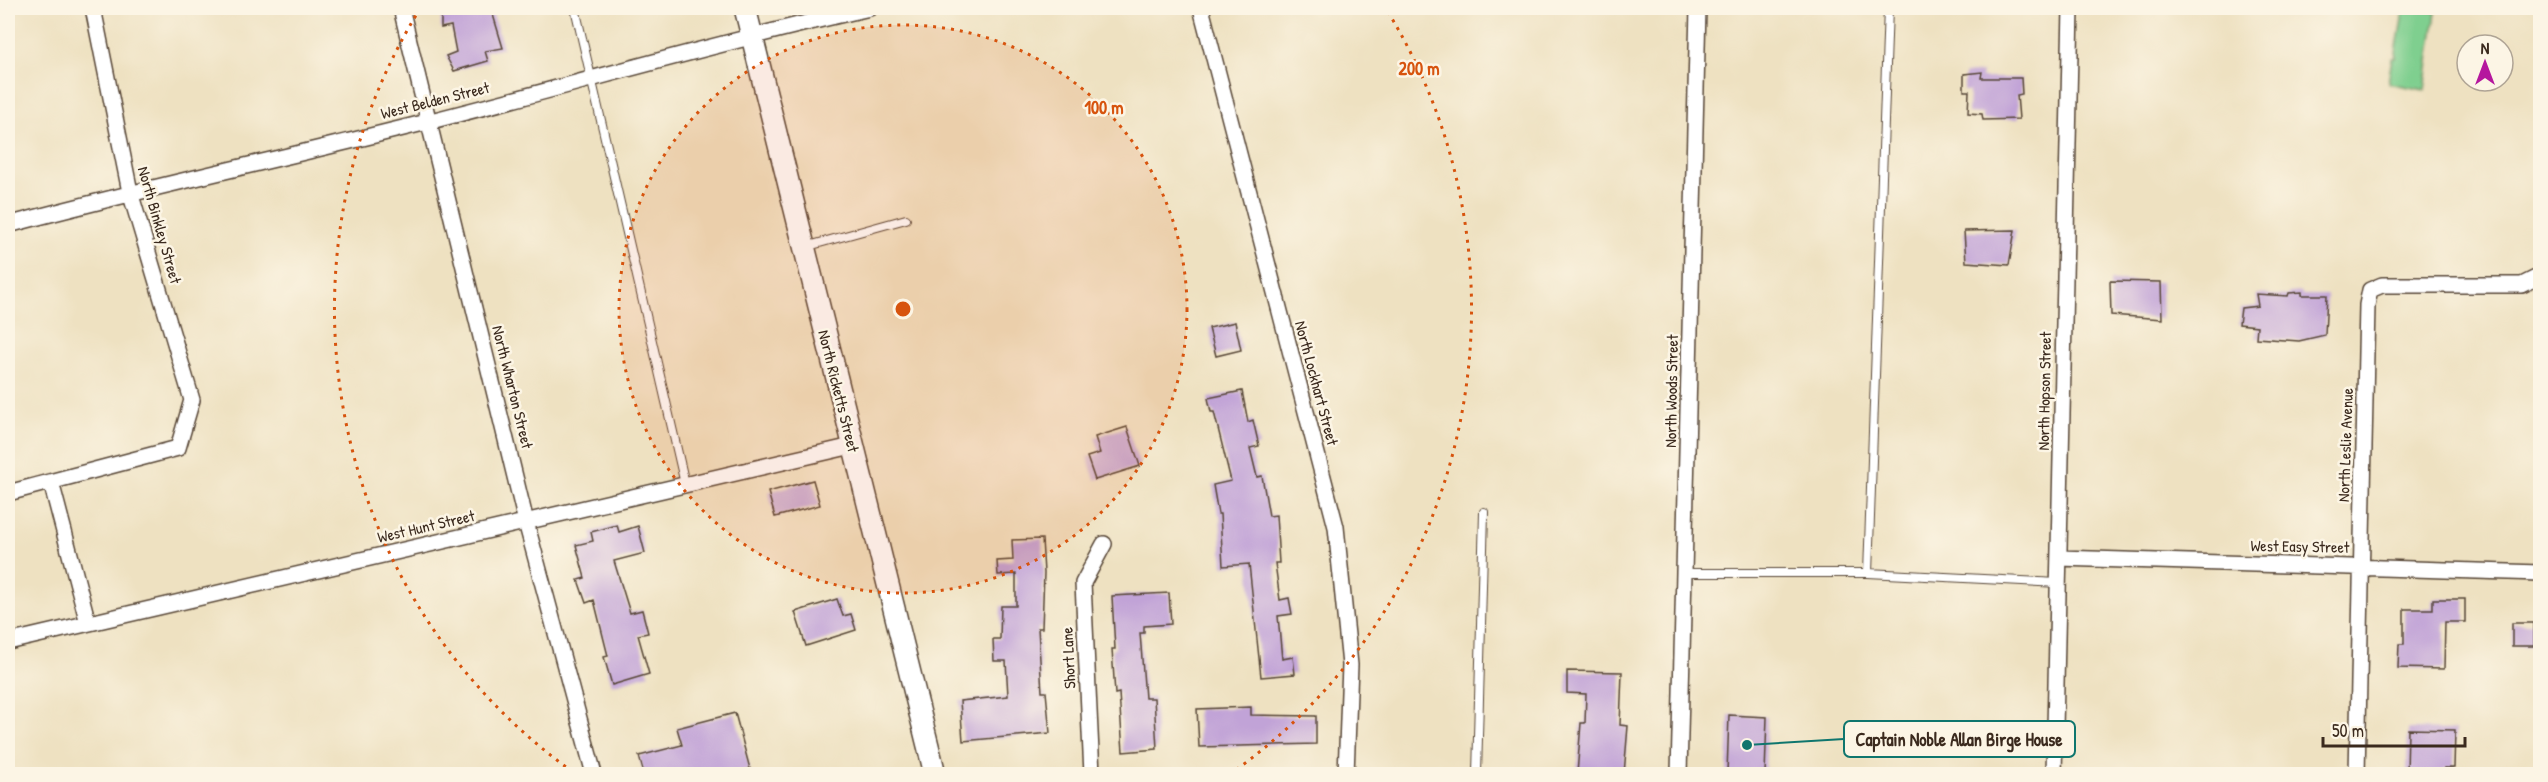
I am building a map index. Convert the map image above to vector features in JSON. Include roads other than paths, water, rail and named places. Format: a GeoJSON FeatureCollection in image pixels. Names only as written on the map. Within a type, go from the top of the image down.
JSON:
{"type":"FeatureCollection","features":[{"type":"Feature","properties":{"kind":"street","name":"North Binkley Street"},"geometry":{"type":"LineString","coordinates":[[51,482],[178,448],[192,400],[130,192],[93,8]]}},
{"type":"Feature","properties":{"kind":"street","name":"North Wharton Street"},"geometry":{"type":"LineString","coordinates":[[401,8],[526,522],[594,774]]}},
{"type":"Feature","properties":{"kind":"street","name":"North Ricketts Street"},"geometry":{"type":"LineString","coordinates":[[745,8],[935,774]]}},
{"type":"Feature","properties":{"kind":"street","name":"West Belden Street"},"geometry":{"type":"LineString","coordinates":[[8,225],[130,192],[430,121],[751,35],[870,8]]}},
{"type":"Feature","properties":{"kind":"street","name":"North Lockhart Street"},"geometry":{"type":"LineString","coordinates":[[1201,8],[1336,527],[1350,665],[1346,774]]}},
{"type":"Feature","properties":{"kind":"street","name":"North Woods Street"},"geometry":{"type":"LineString","coordinates":[[1679,774],[1698,8]]}},
{"type":"Feature","properties":{"kind":"street","name":"North Hopson Street"},"geometry":{"type":"LineString","coordinates":[[2054,774],[2071,8]]}},
{"type":"Feature","properties":{"kind":"street","name":"North Leslie Avenue"},"geometry":{"type":"LineString","coordinates":[[2356,774],[2367,305],[2370,290],[2382,285],[2522,285],[2541,276]]}},
{"type":"Feature","properties":{"kind":"street","name":"West Hunt Street"},"geometry":{"type":"LineString","coordinates":[[8,642],[852,446]]}},
{"type":"Feature","properties":{"kind":"street"},"geometry":{"type":"LineString","coordinates":[[8,493],[51,482],[88,623]]}},
{"type":"Feature","properties":{"kind":"street","name":"Short Lane"},"geometry":{"type":"LineString","coordinates":[[1092,774],[1083,584],[1104,544]]}},
{"type":"Feature","properties":{"kind":"street","name":"West Easy Street"},"geometry":{"type":"LineString","coordinates":[[2059,558],[2541,573]]}},
{"type":"Feature","properties":{"kind":"lane"},"geometry":{"type":"LineString","coordinates":[[575,8],[685,484]]}},
{"type":"Feature","properties":{"kind":"lane"},"geometry":{"type":"LineString","coordinates":[[1868,573],[1888,8]]}},
{"type":"Feature","properties":{"kind":"lane"},"geometry":{"type":"LineString","coordinates":[[803,248],[906,219]]}},
{"type":"Feature","properties":{"kind":"lane"},"geometry":{"type":"LineString","coordinates":[[1477,774],[1484,512]]}},
{"type":"Feature","properties":{"kind":"lane"},"geometry":{"type":"LineString","coordinates":[[1684,573],[1868,573],[2058,583]]}},
{"type":"Feature","properties":{"kind":"place","name":"Captain Noble Allan Birge House"},"geometry":{"type":"Point","coordinates":[1747,745]}}]}
